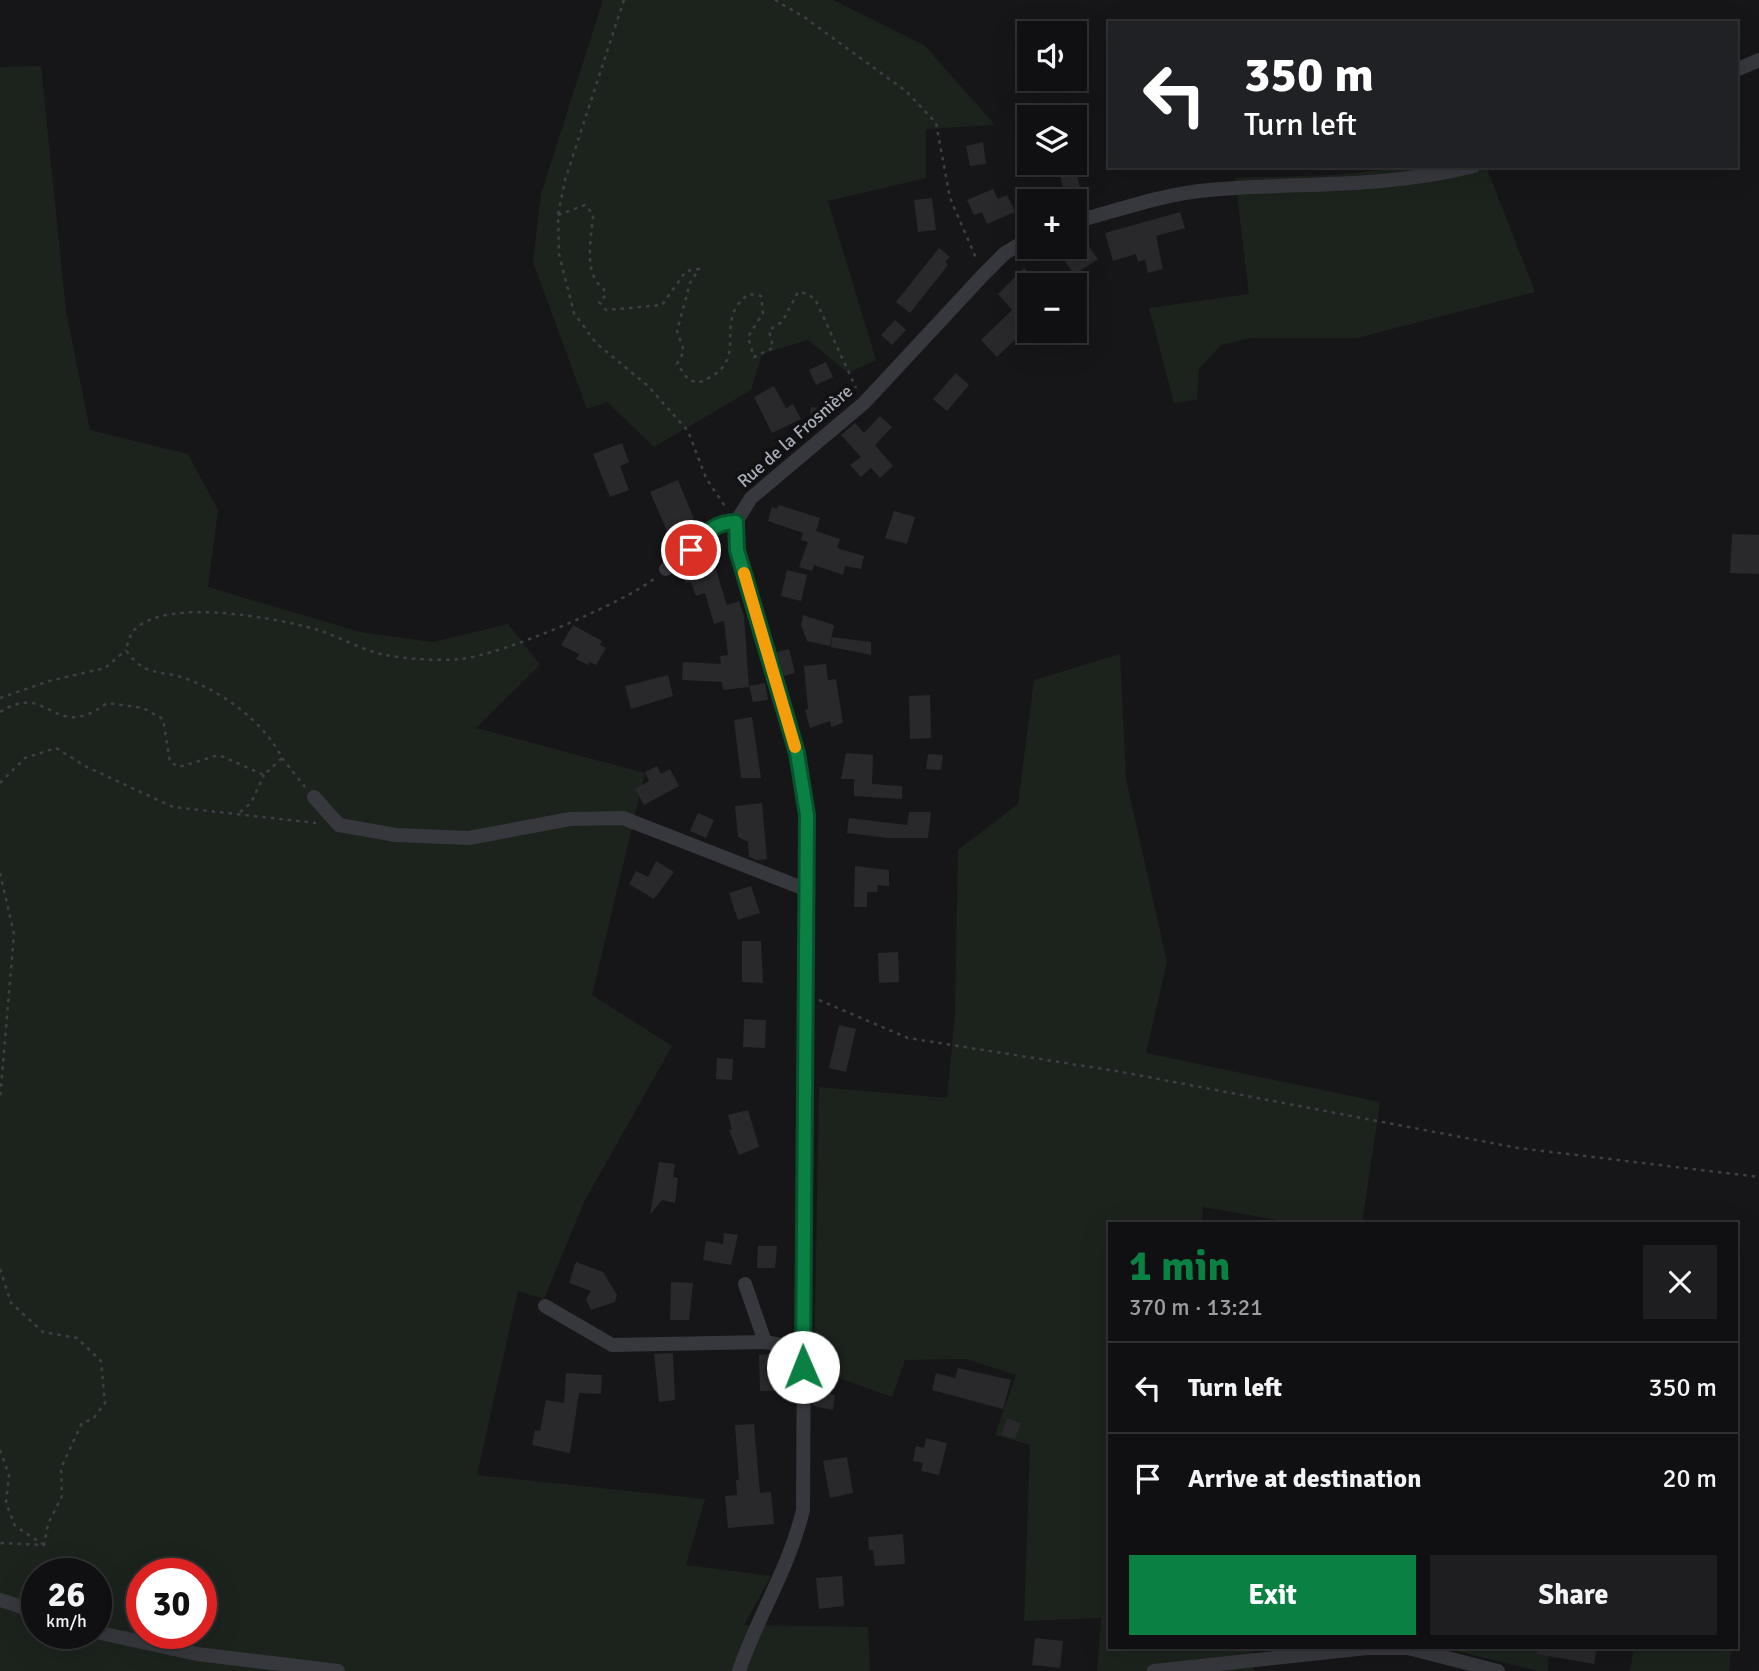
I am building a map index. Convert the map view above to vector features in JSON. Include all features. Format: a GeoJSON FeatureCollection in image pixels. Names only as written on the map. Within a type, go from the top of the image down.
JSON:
{"type":"FeatureCollection","features":[{"type":"Feature","properties":{"kind":"street"},"geometry":{"type":"LineString","coordinates":[[1738,69],[1759,60]]}},
{"type":"Feature","properties":{"kind":"street"},"geometry":{"type":"LineString","coordinates":[[1087,218],[1172,195],[1207,190],[1329,186],[1405,180],[1464,168]]}},
{"type":"Feature","properties":{"kind":"street","name":"Rue de la Frosnière"},"geometry":{"type":"LineString","coordinates":[[736,522],[751,498],[864,403],[984,274],[1005,253],[1017,246]]}},
{"type":"Feature","properties":{"kind":"street"},"geometry":{"type":"LineString","coordinates":[[666,569],[691,550],[709,530],[722,522],[736,522],[737,550],[797,753],[807,815],[803,1510],[794,1549],[755,1628],[739,1671]]}},
{"type":"Feature","properties":{"kind":"street"},"geometry":{"type":"LineString","coordinates":[[314,797],[340,825],[396,835],[469,838],[570,819],[623,818],[805,889]]}},
{"type":"Feature","properties":{"kind":"street"},"geometry":{"type":"LineString","coordinates":[[745,1284],[765,1342]]}},
{"type":"Feature","properties":{"kind":"street"},"geometry":{"type":"LineString","coordinates":[[545,1306],[612,1345],[765,1342],[802,1349]]}},
{"type":"Feature","properties":{"kind":"street"},"geometry":{"type":"LineString","coordinates":[[0,1600],[21,1607]]}},
{"type":"Feature","properties":{"kind":"street"},"geometry":{"type":"LineString","coordinates":[[112,1635],[197,1654],[338,1671]]}},
{"type":"Feature","properties":{"kind":"street"},"geometry":{"type":"LineString","coordinates":[[1154,1671],[1358,1649]]}},
{"type":"Feature","properties":{"kind":"street"},"geometry":{"type":"LineString","coordinates":[[1413,1649],[1498,1671]]}},
{"type":"Feature","properties":{"kind":"path"},"geometry":{"type":"LineString","coordinates":[[624,0],[565,180],[558,215],[559,254],[574,313],[596,344],[649,386],[688,431],[706,478],[736,522]]}},
{"type":"Feature","properties":{"kind":"path"},"geometry":{"type":"LineString","coordinates":[[775,0],[804,17],[907,92],[936,122],[950,198],[984,274]]}},
{"type":"Feature","properties":{"kind":"path"},"geometry":{"type":"LineString","coordinates":[[558,215],[585,205],[593,214],[592,266],[594,278],[605,288],[606,295],[599,302],[606,310],[663,305],[686,271],[699,269],[690,282],[677,331],[684,351],[677,365],[688,379],[696,383],[708,379],[726,365],[732,343],[729,325],[736,303],[749,294],[761,296],[763,313],[748,337],[754,357],[773,348],[769,330],[782,322],[798,292],[809,294],[817,303],[864,403]]}},
{"type":"Feature","properties":{"kind":"path"},"geometry":{"type":"LineString","coordinates":[[0,698],[49,681],[105,668],[126,649],[133,631],[150,619],[198,611],[249,615],[314,629],[385,655],[460,659],[516,644],[620,599],[666,569]]}},
{"type":"Feature","properties":{"kind":"path"},"geometry":{"type":"LineString","coordinates":[[126,649],[136,664],[154,673],[187,679],[241,710],[272,738],[282,758],[314,797]]}},
{"type":"Feature","properties":{"kind":"path"},"geometry":{"type":"LineString","coordinates":[[0,712],[17,701],[37,702],[62,718],[91,715],[107,703],[143,708],[163,719],[170,762],[179,767],[219,755],[264,775]]}},
{"type":"Feature","properties":{"kind":"path"},"geometry":{"type":"LineString","coordinates":[[0,783],[25,758],[56,748],[87,767],[173,807],[239,812],[340,825]]}},
{"type":"Feature","properties":{"kind":"path"},"geometry":{"type":"LineString","coordinates":[[239,812],[251,803],[264,775],[282,758]]}},
{"type":"Feature","properties":{"kind":"path"},"geometry":{"type":"LineString","coordinates":[[0,873],[14,934],[0,1100]]}},
{"type":"Feature","properties":{"kind":"path"},"geometry":{"type":"LineString","coordinates":[[807,995],[908,1038],[1122,1072],[1518,1149],[1759,1177]]}},
{"type":"Feature","properties":{"kind":"path"},"geometry":{"type":"LineString","coordinates":[[0,1269],[11,1303],[43,1332],[77,1338],[101,1361],[105,1403],[93,1419],[82,1423],[61,1468],[62,1496],[48,1524],[44,1545]]}},
{"type":"Feature","properties":{"kind":"path"},"geometry":{"type":"LineString","coordinates":[[0,1450],[9,1475],[6,1503],[15,1525],[44,1545]]}},
{"type":"Feature","properties":{"kind":"path"},"geometry":{"type":"LineString","coordinates":[[0,1543],[44,1545]]}},
{"type":"Feature","properties":{"kind":"shaded area"},"geometry":{"type":"Polygon","coordinates":[[[603,0],[833,0],[924,45],[995,125],[926,129],[926,178],[828,201],[876,360],[848,373],[808,340],[762,354],[751,390],[654,447],[607,402],[587,409],[533,262],[541,194],[603,0]]]}},
{"type":"Feature","properties":{"kind":"shaded area"},"geometry":{"type":"Polygon","coordinates":[[[41,66],[66,311],[90,430],[188,454],[218,510],[208,587],[360,632],[433,642],[508,624],[540,665],[476,728],[645,773],[592,995],[672,1046],[584,1202],[544,1299],[518,1291],[477,1475],[705,1499],[686,1565],[771,1576],[744,1625],[868,1627],[870,1671],[0,1671],[0,67],[41,66]]]}},
{"type":"Feature","properties":{"kind":"shaded area"},"geometry":{"type":"Polygon","coordinates":[[[1401,168],[1487,168],[1535,292],[1357,338],[1251,338],[1221,345],[1199,369],[1197,400],[1174,403],[1149,308],[1249,294],[1235,178],[1333,175],[1401,168]]]}},
{"type":"Feature","properties":{"kind":"shaded area"},"geometry":{"type":"Polygon","coordinates":[[[1120,654],[1126,779],[1167,962],[1146,1053],[1380,1102],[1362,1222],[1289,1222],[1203,1207],[1202,1222],[1108,1222],[1108,1649],[1253,1649],[1254,1671],[1097,1671],[1101,1618],[1024,1621],[1030,1445],[995,1435],[1016,1375],[966,1359],[905,1360],[892,1397],[814,1369],[819,1087],[947,1098],[955,1014],[958,850],[1018,804],[1034,680],[1120,654]]]}},
{"type":"Feature","properties":{"kind":"shaded area"},"geometry":{"type":"Polygon","coordinates":[[[1448,1649],[1549,1649],[1548,1671],[1538,1671],[1448,1649]]]}},
{"type":"Feature","properties":{"kind":"shaded area"},"geometry":{"type":"Polygon","coordinates":[[[1634,1649],[1732,1649],[1729,1671],[1630,1671],[1634,1649]]]}},
{"type":"Feature","properties":{"kind":"building"},"geometry":{"type":"Polygon","coordinates":[[[983,142],[986,164],[970,166],[966,146],[983,142]]]}},
{"type":"Feature","properties":{"kind":"building"},"geometry":{"type":"Polygon","coordinates":[[[1060,175],[1077,175],[1080,189],[1063,189],[1060,175]]]}},
{"type":"Feature","properties":{"kind":"building"},"geometry":{"type":"Polygon","coordinates":[[[993,189],[998,199],[1007,195],[1015,212],[987,224],[982,212],[974,215],[967,200],[993,189]]]}},
{"type":"Feature","properties":{"kind":"building"},"geometry":{"type":"Polygon","coordinates":[[[932,198],[936,230],[918,232],[914,200],[932,198]]]}},
{"type":"Feature","properties":{"kind":"building"},"geometry":{"type":"Polygon","coordinates":[[[1180,212],[1185,228],[1156,236],[1163,269],[1148,273],[1145,260],[1138,262],[1136,254],[1113,261],[1105,233],[1180,212]]]}},
{"type":"Feature","properties":{"kind":"building"},"geometry":{"type":"Polygon","coordinates":[[[1087,244],[1098,259],[1073,273],[1064,259],[1087,259],[1087,244]]]}},
{"type":"Feature","properties":{"kind":"building"},"geometry":{"type":"Polygon","coordinates":[[[939,248],[950,257],[945,262],[948,265],[910,313],[896,302],[939,248]]]}},
{"type":"Feature","properties":{"kind":"building"},"geometry":{"type":"Polygon","coordinates":[[[1017,275],[1017,338],[997,357],[981,340],[1012,310],[998,294],[1017,275]]]}},
{"type":"Feature","properties":{"kind":"building"},"geometry":{"type":"Polygon","coordinates":[[[895,320],[906,330],[892,345],[881,335],[895,320]]]}},
{"type":"Feature","properties":{"kind":"building"},"geometry":{"type":"Polygon","coordinates":[[[826,362],[833,377],[816,385],[809,370],[826,362]]]}},
{"type":"Feature","properties":{"kind":"building"},"geometry":{"type":"Polygon","coordinates":[[[956,373],[969,385],[947,411],[933,399],[956,373]]]}},
{"type":"Feature","properties":{"kind":"building"},"geometry":{"type":"Polygon","coordinates":[[[774,386],[786,408],[793,404],[801,419],[772,433],[754,397],[774,386]]]}},
{"type":"Feature","properties":{"kind":"building"},"geometry":{"type":"Polygon","coordinates":[[[811,407],[827,409],[822,426],[809,424],[811,407]]]}},
{"type":"Feature","properties":{"kind":"building"},"geometry":{"type":"Polygon","coordinates":[[[880,416],[892,427],[875,445],[893,466],[880,478],[871,468],[861,477],[850,465],[861,457],[841,435],[855,423],[864,433],[880,416]]]}},
{"type":"Feature","properties":{"kind":"building"},"geometry":{"type":"Polygon","coordinates":[[[622,443],[629,462],[620,466],[629,490],[610,497],[593,454],[622,443]]]}},
{"type":"Feature","properties":{"kind":"building"},"geometry":{"type":"Polygon","coordinates":[[[678,480],[694,519],[667,531],[650,492],[678,480]]]}},
{"type":"Feature","properties":{"kind":"building"},"geometry":{"type":"Polygon","coordinates":[[[779,505],[820,518],[816,531],[840,539],[837,548],[864,556],[861,569],[845,566],[843,575],[814,565],[812,571],[799,567],[808,542],[801,540],[803,533],[768,521],[772,507],[777,509],[779,505]]]}},
{"type":"Feature","properties":{"kind":"building"},"geometry":{"type":"Polygon","coordinates":[[[894,511],[915,517],[907,544],[885,538],[894,511]]]}},
{"type":"Feature","properties":{"kind":"building"},"geometry":{"type":"Polygon","coordinates":[[[1732,534],[1759,535],[1759,574],[1730,573],[1732,534]]]}},
{"type":"Feature","properties":{"kind":"building"},"geometry":{"type":"Polygon","coordinates":[[[708,545],[727,605],[739,601],[744,616],[749,687],[723,690],[722,682],[682,680],[683,662],[721,664],[720,656],[728,655],[724,621],[714,624],[705,593],[696,596],[691,582],[686,583],[681,569],[708,545]]]}},
{"type":"Feature","properties":{"kind":"building"},"geometry":{"type":"Polygon","coordinates":[[[787,570],[807,575],[801,601],[781,596],[787,570]]]}},
{"type":"Feature","properties":{"kind":"building"},"geometry":{"type":"Polygon","coordinates":[[[803,615],[834,625],[830,646],[807,641],[801,625],[803,615]]]}},
{"type":"Feature","properties":{"kind":"building"},"geometry":{"type":"Polygon","coordinates":[[[573,625],[602,641],[600,645],[606,648],[596,665],[590,662],[588,665],[576,659],[579,654],[561,645],[573,625]]]}},
{"type":"Feature","properties":{"kind":"building"},"geometry":{"type":"Polygon","coordinates":[[[832,637],[871,642],[871,655],[831,647],[832,637]]]}},
{"type":"Feature","properties":{"kind":"building"},"geometry":{"type":"Polygon","coordinates":[[[789,649],[795,673],[784,676],[777,652],[789,649]]]}},
{"type":"Feature","properties":{"kind":"building"},"geometry":{"type":"Polygon","coordinates":[[[826,664],[828,680],[836,679],[843,723],[831,727],[830,721],[810,728],[805,710],[808,709],[804,666],[826,664]]]}},
{"type":"Feature","properties":{"kind":"building"},"geometry":{"type":"Polygon","coordinates":[[[668,675],[673,696],[631,709],[625,686],[668,675]]]}},
{"type":"Feature","properties":{"kind":"building"},"geometry":{"type":"Polygon","coordinates":[[[765,683],[768,700],[753,702],[749,686],[765,683]]]}},
{"type":"Feature","properties":{"kind":"building"},"geometry":{"type":"Polygon","coordinates":[[[930,695],[931,738],[910,739],[909,696],[930,695]]]}},
{"type":"Feature","properties":{"kind":"building"},"geometry":{"type":"Polygon","coordinates":[[[752,717],[761,778],[741,778],[734,720],[752,717]]]}},
{"type":"Feature","properties":{"kind":"building"},"geometry":{"type":"Polygon","coordinates":[[[846,753],[873,755],[872,784],[902,786],[902,799],[854,796],[854,779],[841,779],[846,753]]]}},
{"type":"Feature","properties":{"kind":"building"},"geometry":{"type":"Polygon","coordinates":[[[928,754],[943,755],[941,770],[926,769],[928,754]]]}},
{"type":"Feature","properties":{"kind":"building"},"geometry":{"type":"Polygon","coordinates":[[[657,766],[661,774],[670,769],[679,786],[644,805],[635,789],[649,781],[645,772],[657,766]]]}},
{"type":"Feature","properties":{"kind":"building"},"geometry":{"type":"Polygon","coordinates":[[[762,803],[767,859],[757,860],[749,857],[748,842],[738,837],[735,806],[762,803]]]}},
{"type":"Feature","properties":{"kind":"building"},"geometry":{"type":"Polygon","coordinates":[[[909,812],[931,812],[928,838],[888,838],[847,833],[849,818],[907,825],[909,812]]]}},
{"type":"Feature","properties":{"kind":"building"},"geometry":{"type":"Polygon","coordinates":[[[698,813],[714,820],[706,838],[690,831],[698,813]]]}},
{"type":"Feature","properties":{"kind":"building"},"geometry":{"type":"Polygon","coordinates":[[[656,861],[674,872],[654,899],[629,884],[636,871],[648,877],[656,861]]]}},
{"type":"Feature","properties":{"kind":"building"},"geometry":{"type":"Polygon","coordinates":[[[855,866],[889,870],[889,886],[878,885],[877,892],[867,892],[867,907],[854,907],[855,866]]]}},
{"type":"Feature","properties":{"kind":"building"},"geometry":{"type":"Polygon","coordinates":[[[751,886],[760,913],[738,920],[729,893],[751,886]]]}},
{"type":"Feature","properties":{"kind":"building"},"geometry":{"type":"Polygon","coordinates":[[[742,941],[761,941],[763,983],[742,982],[742,941]]]}},
{"type":"Feature","properties":{"kind":"building"},"geometry":{"type":"Polygon","coordinates":[[[898,952],[899,982],[879,983],[878,953],[898,952]]]}},
{"type":"Feature","properties":{"kind":"building"},"geometry":{"type":"Polygon","coordinates":[[[744,1019],[766,1020],[765,1048],[743,1047],[744,1019]]]}},
{"type":"Feature","properties":{"kind":"building"},"geometry":{"type":"Polygon","coordinates":[[[839,1025],[856,1029],[846,1072],[829,1068],[839,1025]]]}},
{"type":"Feature","properties":{"kind":"building"},"geometry":{"type":"Polygon","coordinates":[[[717,1058],[733,1059],[732,1080],[716,1079],[717,1058]]]}},
{"type":"Feature","properties":{"kind":"building"},"geometry":{"type":"Polygon","coordinates":[[[748,1110],[759,1147],[739,1155],[729,1130],[732,1130],[728,1115],[748,1110]]]}},
{"type":"Feature","properties":{"kind":"building"},"geometry":{"type":"Polygon","coordinates":[[[659,1162],[675,1164],[673,1177],[678,1178],[675,1203],[662,1200],[650,1215],[659,1162]]]}},
{"type":"Feature","properties":{"kind":"building"},"geometry":{"type":"Polygon","coordinates":[[[724,1233],[738,1235],[731,1265],[703,1260],[706,1241],[723,1244],[724,1233]]]}},
{"type":"Feature","properties":{"kind":"building"},"geometry":{"type":"Polygon","coordinates":[[[758,1246],[777,1246],[775,1268],[757,1268],[758,1246]]]}},
{"type":"Feature","properties":{"kind":"building"},"geometry":{"type":"Polygon","coordinates":[[[576,1262],[603,1272],[617,1295],[615,1302],[591,1310],[586,1299],[591,1291],[569,1283],[576,1262]]]}},
{"type":"Feature","properties":{"kind":"building"},"geometry":{"type":"Polygon","coordinates":[[[671,1282],[693,1283],[689,1320],[670,1320],[671,1282]]]}},
{"type":"Feature","properties":{"kind":"building"},"geometry":{"type":"Polygon","coordinates":[[[673,1353],[675,1400],[659,1402],[654,1354],[673,1353]]]}},
{"type":"Feature","properties":{"kind":"building"},"geometry":{"type":"Polygon","coordinates":[[[775,1354],[776,1391],[760,1391],[759,1355],[775,1354]]]}},
{"type":"Feature","properties":{"kind":"building"},"geometry":{"type":"Polygon","coordinates":[[[958,1368],[1011,1380],[1003,1409],[932,1390],[936,1373],[955,1378],[958,1368]]]}},
{"type":"Feature","properties":{"kind":"building"},"geometry":{"type":"Polygon","coordinates":[[[566,1373],[602,1375],[601,1394],[579,1393],[570,1453],[532,1445],[535,1430],[540,1431],[546,1400],[564,1403],[566,1373]]]}},
{"type":"Feature","properties":{"kind":"building"},"geometry":{"type":"Polygon","coordinates":[[[813,1391],[835,1395],[833,1410],[813,1406],[813,1391]]]}},
{"type":"Feature","properties":{"kind":"building"},"geometry":{"type":"Polygon","coordinates":[[[1007,1418],[1021,1423],[1015,1439],[1001,1435],[1007,1418]]]}},
{"type":"Feature","properties":{"kind":"building"},"geometry":{"type":"Polygon","coordinates":[[[754,1424],[760,1493],[771,1492],[774,1524],[728,1528],[725,1496],[737,1495],[736,1480],[739,1480],[735,1425],[754,1424]]]}},
{"type":"Feature","properties":{"kind":"building"},"geometry":{"type":"Polygon","coordinates":[[[926,1438],[947,1443],[939,1475],[921,1471],[923,1463],[913,1461],[916,1446],[924,1448],[926,1438]]]}},
{"type":"Feature","properties":{"kind":"building"},"geometry":{"type":"Polygon","coordinates":[[[847,1457],[853,1493],[830,1498],[823,1461],[847,1457]]]}},
{"type":"Feature","properties":{"kind":"building"},"geometry":{"type":"Polygon","coordinates":[[[903,1534],[905,1564],[875,1566],[868,1537],[903,1534]]]}},
{"type":"Feature","properties":{"kind":"building"},"geometry":{"type":"Polygon","coordinates":[[[842,1576],[844,1606],[819,1609],[816,1578],[842,1576]]]}},
{"type":"Feature","properties":{"kind":"building"},"geometry":{"type":"Polygon","coordinates":[[[1035,1638],[1063,1641],[1060,1668],[1032,1665],[1035,1638]]]}},
{"type":"Feature","properties":{"kind":"building"},"geometry":{"type":"Polygon","coordinates":[[[1538,1649],[1597,1649],[1594,1664],[1537,1654],[1538,1649]]]}},
{"type":"Feature","properties":{"kind":"slow traffic"},"geometry":{"type":"LineString","coordinates":[[744,573],[795,747]]}},
{"type":"Feature","properties":{"kind":"route"},"geometry":{"type":"LineString","coordinates":[[691,550],[709,530],[722,522],[736,522],[737,550],[797,753],[807,815],[803,1367]]}}]}
